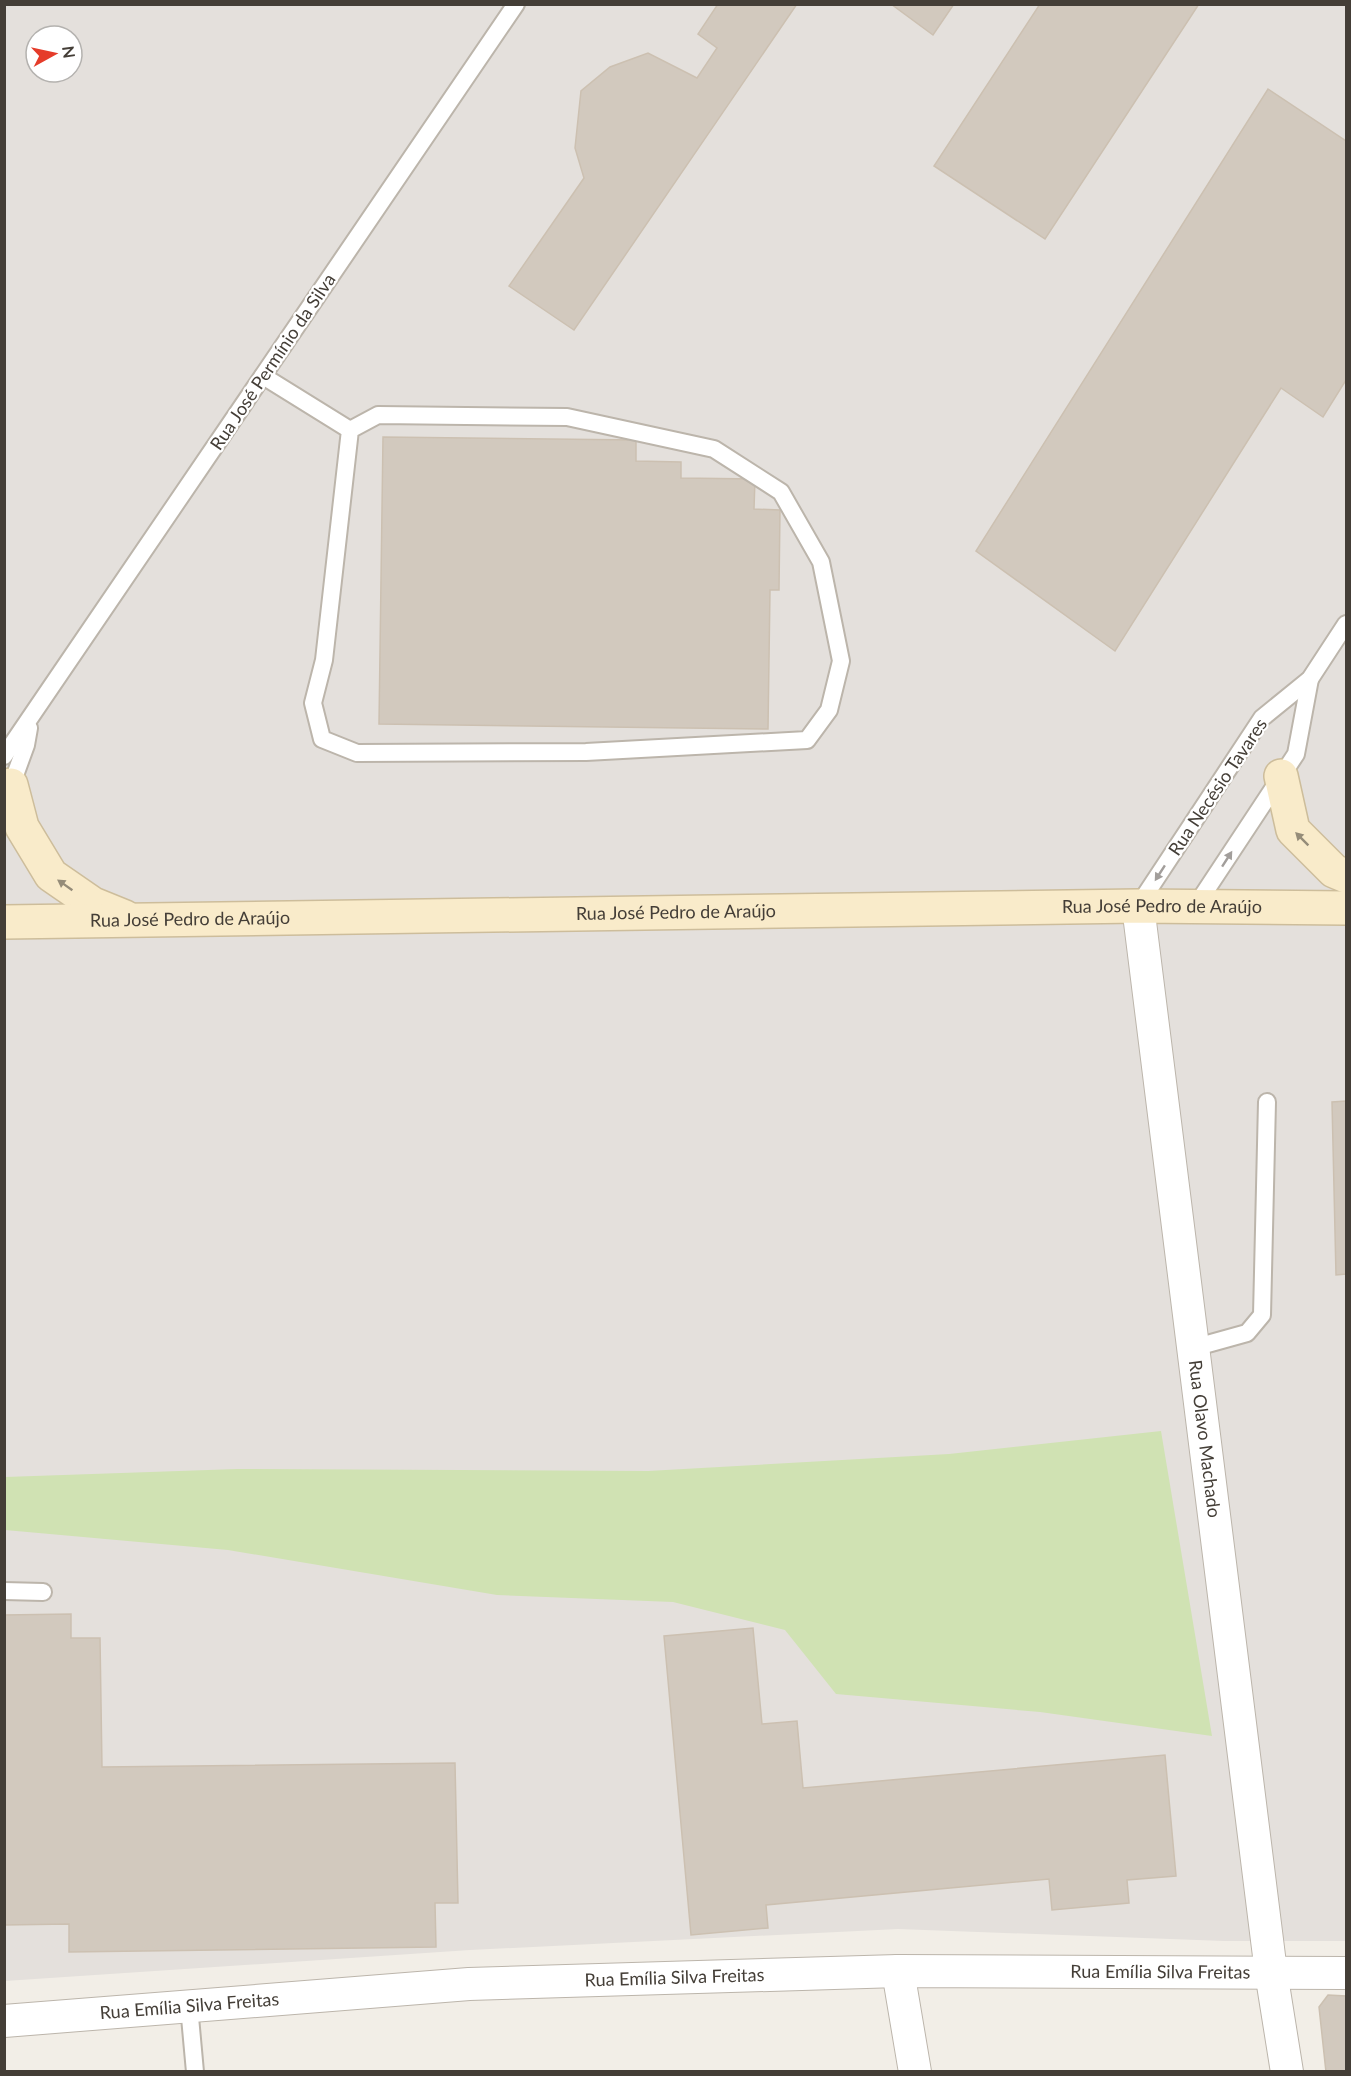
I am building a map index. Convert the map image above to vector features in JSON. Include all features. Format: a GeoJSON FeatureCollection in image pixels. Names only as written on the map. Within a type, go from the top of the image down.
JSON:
{"type":"FeatureCollection","features":[{"type":"Feature","properties":{"kind":"street"},"geometry":{"type":"LineString","coordinates":[[1281,776],[1293,830],[1334,871],[1347,876]]}},
{"type":"Feature","properties":{"kind":"street"},"geometry":{"type":"LineString","coordinates":[[7,782],[22,827],[51,875],[93,904],[135,921]]}},
{"type":"Feature","properties":{"kind":"street","name":"Rua José Pedro de Araújo"},"geometry":{"type":"LineString","coordinates":[[4,922],[1138,906],[1347,908]]}},
{"type":"Feature","properties":{"kind":"street","name":"Rua Olavo Machado"},"geometry":{"type":"LineString","coordinates":[[1138,906],[1271,1972],[1287,2072]]}},
{"type":"Feature","properties":{"kind":"street"},"geometry":{"type":"LineString","coordinates":[[898,1971],[915,2072]]}},
{"type":"Feature","properties":{"kind":"street","name":"Rua Emília Silva Freitas"},"geometry":{"type":"LineString","coordinates":[[4,2021],[469,1984],[898,1971],[1347,1973]]}},
{"type":"Feature","properties":{"kind":"lane","name":"Rua José Permínio da Silva"},"geometry":{"type":"LineString","coordinates":[[7,782],[30,719],[516,4]]}},
{"type":"Feature","properties":{"kind":"lane"},"geometry":{"type":"LineString","coordinates":[[263,376],[350,430]]}},
{"type":"Feature","properties":{"kind":"lane"},"geometry":{"type":"LineString","coordinates":[[378,415],[567,417],[714,449],[782,492],[821,562],[841,661],[829,711],[807,740],[586,752],[357,753],[322,740],[313,703],[324,660],[350,430],[378,415]]}},
{"type":"Feature","properties":{"kind":"lane","name":"Rua Necésio Tavares"},"geometry":{"type":"LineString","coordinates":[[1138,906],[1262,718],[1310,679],[1347,624]]}},
{"type":"Feature","properties":{"kind":"lane","name":"Rua Necésio Tavares"},"geometry":{"type":"LineString","coordinates":[[1195,908],[1296,754],[1310,679]]}},
{"type":"Feature","properties":{"kind":"lane","name":"Rua José Permínio da Silva"},"geometry":{"type":"LineString","coordinates":[[7,782],[26,745],[30,719]]}},
{"type":"Feature","properties":{"kind":"lane"},"geometry":{"type":"LineString","coordinates":[[1193,1348],[1247,1333],[1262,1315],[1267,1102]]}},
{"type":"Feature","properties":{"kind":"lane"},"geometry":{"type":"LineString","coordinates":[[4,1591],[43,1592]]}},
{"type":"Feature","properties":{"kind":"lane"},"geometry":{"type":"LineString","coordinates":[[189,2006],[195,2072]]}},
{"type":"Feature","properties":{"kind":"shaded area"},"geometry":{"type":"Polygon","coordinates":[[[5,5],[1346,5],[1346,1941],[1224,1941],[898,1929],[470,1950],[5,1981],[5,5]]]}},
{"type":"Feature","properties":{"kind":"green space"},"geometry":{"type":"Polygon","coordinates":[[[1161,1431],[1212,1736],[1040,1712],[836,1694],[785,1630],[673,1602],[497,1595],[228,1550],[5,1530],[5,1477],[237,1469],[648,1471],[949,1454],[1161,1431]]]}},
{"type":"Feature","properties":{"kind":"building"},"geometry":{"type":"Polygon","coordinates":[[[718,4],[797,4],[574,330],[509,286],[584,178],[575,148],[581,91],[610,67],[648,53],[697,78],[717,48],[698,34],[718,4]]]}},
{"type":"Feature","properties":{"kind":"building"},"geometry":{"type":"Polygon","coordinates":[[[891,4],[954,4],[933,35],[891,4]]]}},
{"type":"Feature","properties":{"kind":"building"},"geometry":{"type":"Polygon","coordinates":[[[1040,4],[1199,4],[1045,239],[934,166],[1040,4]]]}},
{"type":"Feature","properties":{"kind":"building"},"geometry":{"type":"Polygon","coordinates":[[[1268,89],[1346,141],[1346,380],[1323,417],[1281,388],[1115,651],[976,551],[1268,89]]]}},
{"type":"Feature","properties":{"kind":"building"},"geometry":{"type":"Polygon","coordinates":[[[383,437],[636,440],[636,461],[681,462],[681,478],[755,479],[754,509],[780,510],[779,590],[770,590],[768,729],[379,724],[383,437]]]}},
{"type":"Feature","properties":{"kind":"building"},"geometry":{"type":"Polygon","coordinates":[[[1346,1101],[1346,1274],[1336,1275],[1332,1102],[1346,1101]]]}},
{"type":"Feature","properties":{"kind":"building"},"geometry":{"type":"Polygon","coordinates":[[[71,1614],[71,1638],[100,1638],[102,1767],[455,1763],[458,1903],[435,1903],[436,1947],[69,1952],[69,1924],[4,1925],[4,1615],[71,1614]]]}},
{"type":"Feature","properties":{"kind":"building"},"geometry":{"type":"Polygon","coordinates":[[[753,1628],[762,1724],[797,1721],[803,1788],[1165,1755],[1176,1876],[1127,1880],[1129,1903],[1052,1910],[1049,1879],[766,1905],[768,1928],[691,1935],[664,1636],[753,1628]]]}},
{"type":"Feature","properties":{"kind":"building"},"geometry":{"type":"Polygon","coordinates":[[[1328,1995],[1346,1996],[1346,2072],[1326,2072],[1319,2007],[1328,1995]]]}}]}
